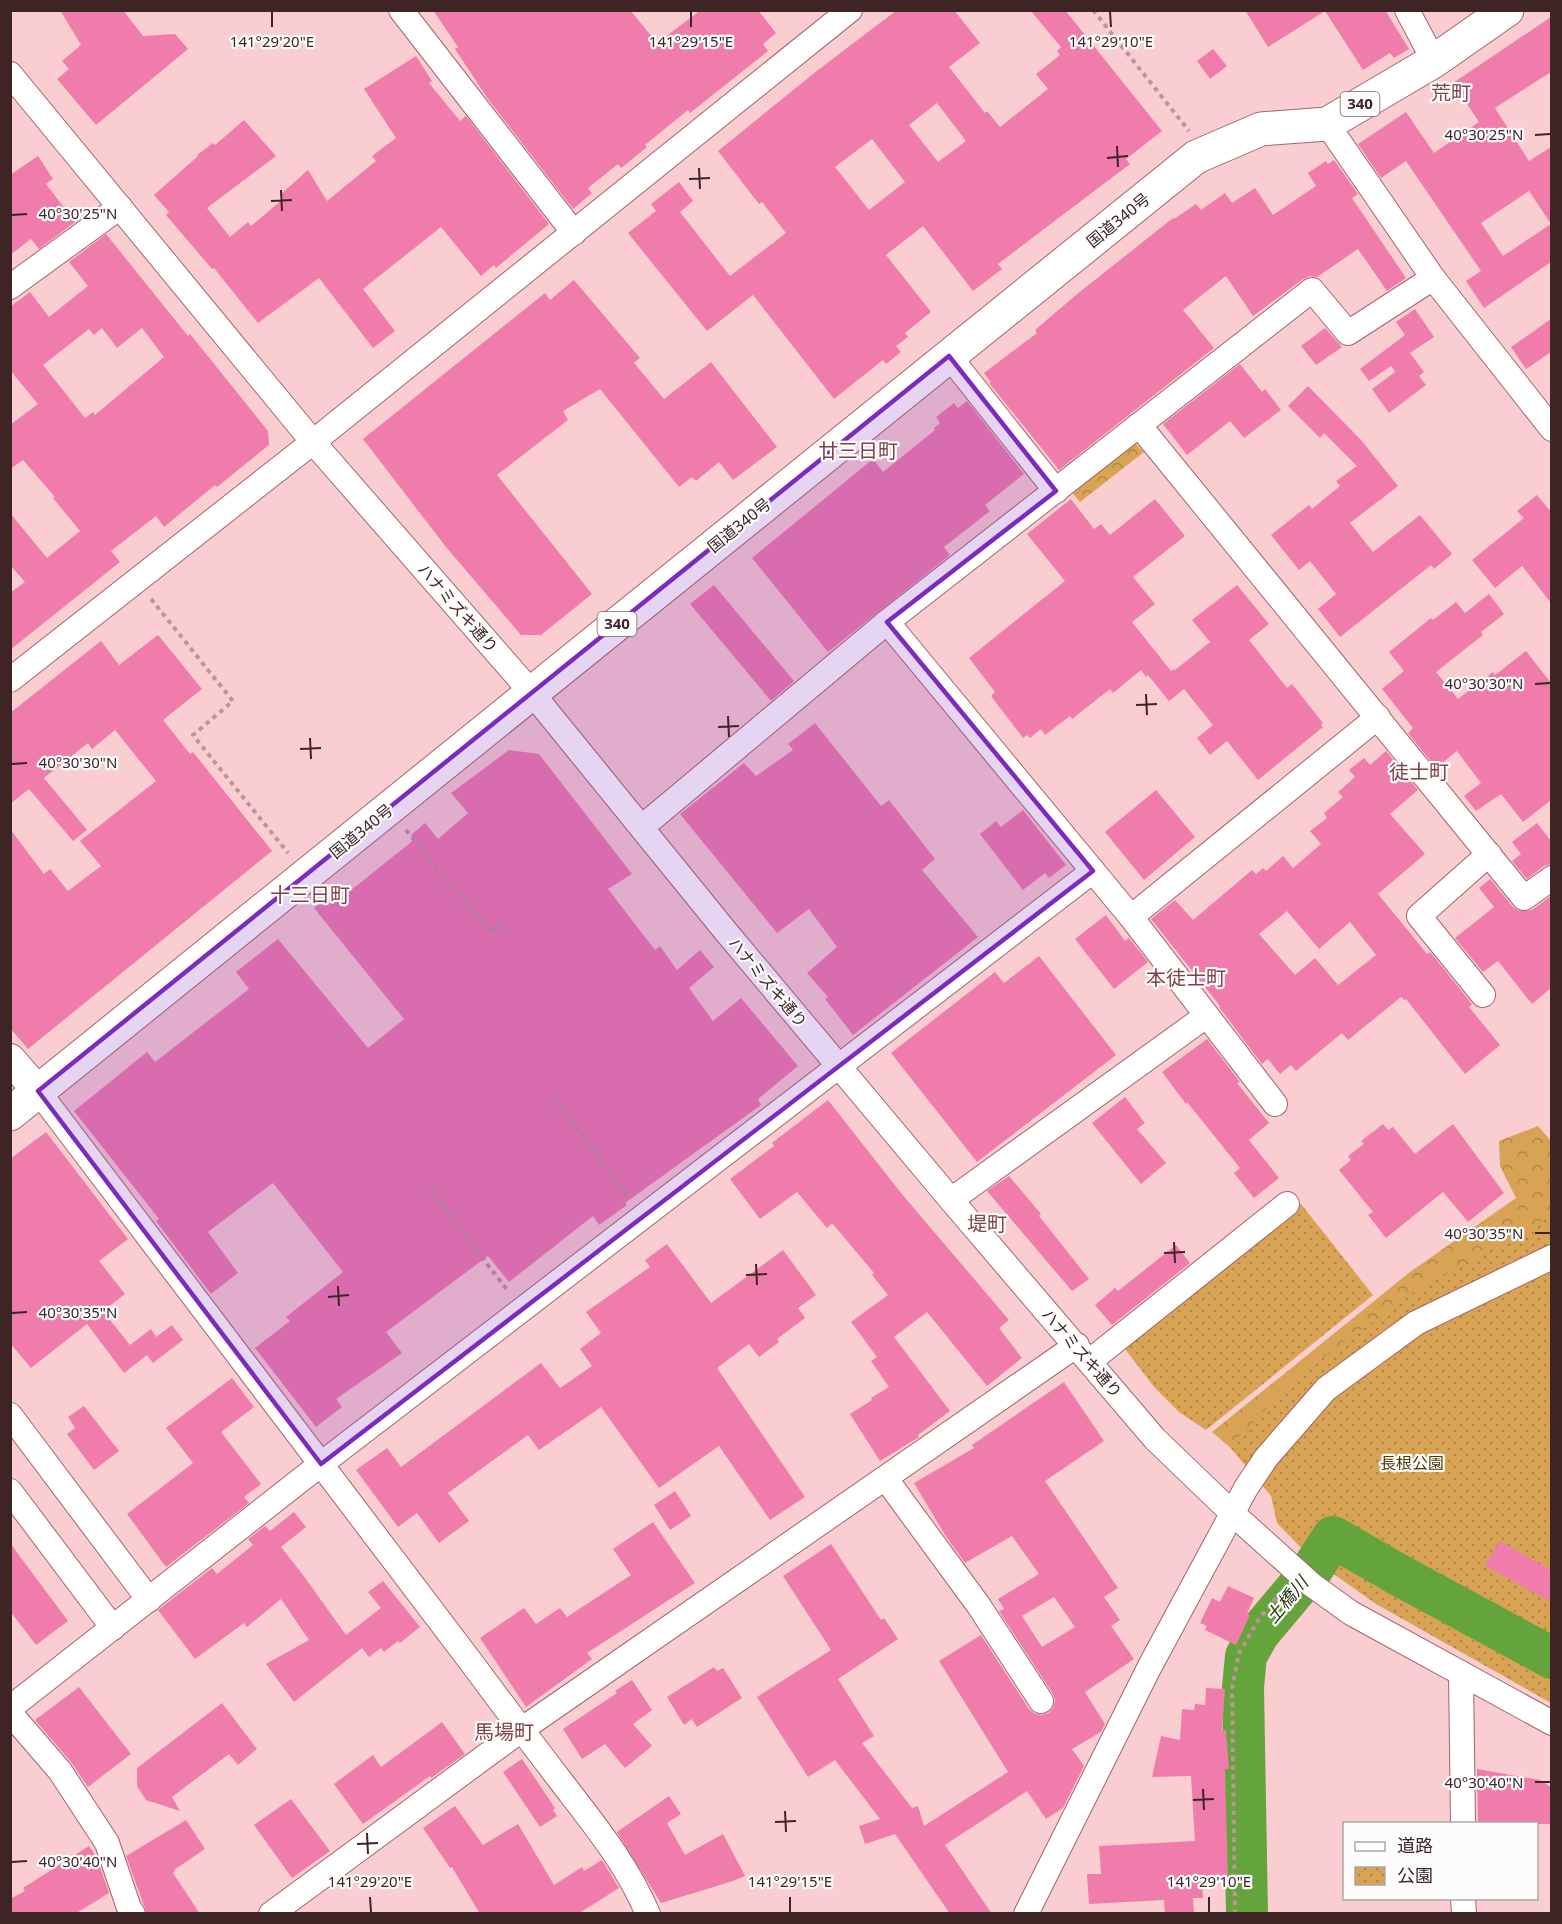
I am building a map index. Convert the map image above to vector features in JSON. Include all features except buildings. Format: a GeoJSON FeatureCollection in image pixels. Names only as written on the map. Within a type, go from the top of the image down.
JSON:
{"type":"FeatureCollection","features":[{"type":"Feature","properties":{"kind":"highway","name":"国道340号"},"geometry":{"type":"LineString","coordinates":[[10,1114],[1196,157],[1262,129],[1327,124],[1434,61],[1507,10]]}},
{"type":"Feature","properties":{"kind":"main road"},"geometry":{"type":"LineString","coordinates":[[10,1059],[38,1091]]}},
{"type":"Feature","properties":{"kind":"street"},"geometry":{"type":"LineString","coordinates":[[401,10],[574,233]]}},
{"type":"Feature","properties":{"kind":"street"},"geometry":{"type":"LineString","coordinates":[[10,680],[313,442],[850,10]]}},
{"type":"Feature","properties":{"kind":"street"},"geometry":{"type":"LineString","coordinates":[[1407,10],[1434,61]]}},
{"type":"Feature","properties":{"kind":"street","name":"ハナミズキ通り"},"geometry":{"type":"LineString","coordinates":[[10,74],[313,442],[532,693],[727,933],[1155,1438],[1232,1513],[1312,1585],[1335,1602],[1551,1723]]}},
{"type":"Feature","properties":{"kind":"street"},"geometry":{"type":"LineString","coordinates":[[1327,124],[1432,278],[1551,429]]}},
{"type":"Feature","properties":{"kind":"street"},"geometry":{"type":"LineString","coordinates":[[10,287],[120,207]]}},
{"type":"Feature","properties":{"kind":"street"},"geometry":{"type":"LineString","coordinates":[[642,827],[886,622],[1312,290],[1348,333],[1432,278]]}},
{"type":"Feature","properties":{"kind":"street"},"geometry":{"type":"LineString","coordinates":[[949,356],[1056,490]]}},
{"type":"Feature","properties":{"kind":"street"},"geometry":{"type":"LineString","coordinates":[[1139,425],[1524,898],[1551,878]]}},
{"type":"Feature","properties":{"kind":"street"},"geometry":{"type":"LineString","coordinates":[[886,622],[1131,917],[1275,1104]]}},
{"type":"Feature","properties":{"kind":"street"},"geometry":{"type":"LineString","coordinates":[[1131,917],[1378,717]]}},
{"type":"Feature","properties":{"kind":"street"},"geometry":{"type":"LineString","coordinates":[[1483,995],[1419,916],[1489,855]]}},
{"type":"Feature","properties":{"kind":"street"},"geometry":{"type":"LineString","coordinates":[[10,1708],[321,1464],[1093,871]]}},
{"type":"Feature","properties":{"kind":"street"},"geometry":{"type":"LineString","coordinates":[[951,1200],[1206,1016]]}},
{"type":"Feature","properties":{"kind":"street"},"geometry":{"type":"LineString","coordinates":[[38,1091],[612,1847],[638,1889],[648,1914]]}},
{"type":"Feature","properties":{"kind":"street"},"geometry":{"type":"LineString","coordinates":[[271,1914],[521,1730],[886,1479],[1083,1353],[1287,1204]]}},
{"type":"Feature","properties":{"kind":"street"},"geometry":{"type":"LineString","coordinates":[[1026,1914],[1150,1666],[1232,1513],[1266,1458],[1326,1389],[1416,1323],[1551,1257]]}},
{"type":"Feature","properties":{"kind":"street"},"geometry":{"type":"LineString","coordinates":[[10,1415],[110,1547],[126,1543],[155,1595]]}},
{"type":"Feature","properties":{"kind":"street"},"geometry":{"type":"LineString","coordinates":[[886,1479],[979,1606],[1041,1701]]}},
{"type":"Feature","properties":{"kind":"street"},"geometry":{"type":"LineString","coordinates":[[10,1491],[113,1628]]}},
{"type":"Feature","properties":{"kind":"street"},"geometry":{"type":"LineString","coordinates":[[1461,1673],[1463,1822]]}},
{"type":"Feature","properties":{"kind":"street"},"geometry":{"type":"LineString","coordinates":[[10,1713],[60,1772],[107,1843],[127,1912]]}},
{"type":"Feature","properties":{"kind":"path"},"geometry":{"type":"LineString","coordinates":[[1093,10],[1194,136]]}},
{"type":"Feature","properties":{"kind":"path"},"geometry":{"type":"LineString","coordinates":[[147,594],[233,700],[193,735],[288,853]]}},
{"type":"Feature","properties":{"kind":"path"},"geometry":{"type":"LineString","coordinates":[[402,825],[490,932],[500,924],[508,933]]}},
{"type":"Feature","properties":{"kind":"path"},"geometry":{"type":"LineString","coordinates":[[555,1098],[643,1218]]}},
{"type":"Feature","properties":{"kind":"path"},"geometry":{"type":"LineString","coordinates":[[434,1186],[430,1190],[522,1310]]}},
{"type":"Feature","properties":{"kind":"path"},"geometry":{"type":"LineString","coordinates":[[1235,1914],[1232,1688],[1239,1653],[1259,1618],[1284,1590]]}},
{"type":"Feature","properties":{"kind":"highlighted area"},"geometry":{"type":"Polygon","coordinates":[[[949,356],[1056,491],[887,622],[1093,871],[321,1464],[38,1091],[949,356]]]}},
{"type":"Feature","properties":{"kind":"green space"},"geometry":{"type":"Polygon","coordinates":[[[1134,442],[1144,452],[1080,502],[1069,489],[1134,442]]]}},
{"type":"Feature","properties":{"kind":"green space"},"geometry":{"type":"Polygon","coordinates":[[[1538,1126],[1551,1141],[1551,1221],[1233,1450],[1212,1432],[1410,1272],[1516,1198],[1500,1166],[1499,1141],[1538,1126]]]}},
{"type":"Feature","properties":{"kind":"green space"},"geometry":{"type":"Polygon","coordinates":[[[1301,1204],[1373,1295],[1206,1430],[1179,1412],[1155,1388],[1121,1344],[1301,1204]]]}},
{"type":"Feature","properties":{"kind":"green space","name":"長根公園"},"geometry":{"type":"Polygon","coordinates":[[[1551,1216],[1551,1703],[1376,1604],[1311,1558],[1277,1523],[1271,1496],[1229,1446],[1304,1371],[1414,1292],[1551,1216]]]}},
{"type":"Feature","properties":{"kind":"waterway","name":"土橋川"},"geometry":{"type":"LineString","coordinates":[[1247,1914],[1243,1687],[1246,1656],[1259,1633],[1311,1571],[1333,1537],[1552,1658]]}},
{"type":"Feature","properties":{"kind":"district","name":"荒町"},"geometry":{"type":"Point","coordinates":[1451,93]}},
{"type":"Feature","properties":{"kind":"district","name":"廿三日町"},"geometry":{"type":"Point","coordinates":[858,451]}},
{"type":"Feature","properties":{"kind":"district","name":"徒士町"},"geometry":{"type":"Point","coordinates":[1419,772]}},
{"type":"Feature","properties":{"kind":"district","name":"十三日町"},"geometry":{"type":"Point","coordinates":[310,895]}},
{"type":"Feature","properties":{"kind":"district","name":"本徒士町"},"geometry":{"type":"Point","coordinates":[1186,978]}},
{"type":"Feature","properties":{"kind":"district","name":"堤町"},"geometry":{"type":"Point","coordinates":[987,1224]}},
{"type":"Feature","properties":{"kind":"district","name":"馬場町"},"geometry":{"type":"Point","coordinates":[504,1732]}}]}
